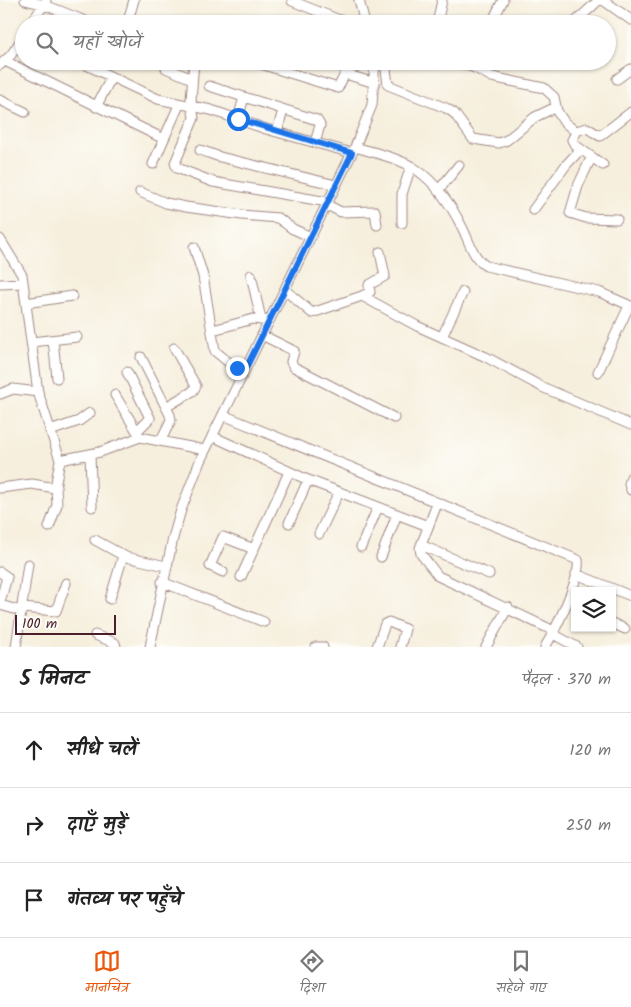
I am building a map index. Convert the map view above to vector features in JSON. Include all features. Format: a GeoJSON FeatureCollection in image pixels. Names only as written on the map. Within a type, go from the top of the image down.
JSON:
{"type":"FeatureCollection","features":[{"type":"Feature","properties":{"kind":"street"},"geometry":{"type":"LineString","coordinates":[[25,0],[45,2],[73,15]]}},
{"type":"Feature","properties":{"kind":"street"},"geometry":{"type":"LineString","coordinates":[[129,15],[134,0]]}},
{"type":"Feature","properties":{"kind":"street"},"geometry":{"type":"LineString","coordinates":[[359,0],[363,15]]}},
{"type":"Feature","properties":{"kind":"street"},"geometry":{"type":"LineString","coordinates":[[439,15],[442,0]]}},
{"type":"Feature","properties":{"kind":"street"},"geometry":{"type":"LineString","coordinates":[[495,15],[503,0]]}},
{"type":"Feature","properties":{"kind":"street"},"geometry":{"type":"LineString","coordinates":[[584,15],[601,0],[631,20]]}},
{"type":"Feature","properties":{"kind":"street"},"geometry":{"type":"LineString","coordinates":[[292,1],[326,15]]}},
{"type":"Feature","properties":{"kind":"street"},"geometry":{"type":"LineString","coordinates":[[37,15],[45,2]]}},
{"type":"Feature","properties":{"kind":"street"},"geometry":{"type":"LineString","coordinates":[[15,50],[3,63],[15,69]]}},
{"type":"Feature","properties":{"kind":"street"},"geometry":{"type":"LineString","coordinates":[[617,79],[631,69]]}},
{"type":"Feature","properties":{"kind":"street"},"geometry":{"type":"LineString","coordinates":[[18,70],[164,139]]}},
{"type":"Feature","properties":{"kind":"street"},"geometry":{"type":"LineString","coordinates":[[95,70],[144,94],[179,105],[205,109],[315,143],[357,149],[411,166],[438,191],[458,218],[480,262],[486,266],[599,292],[630,306],[598,372]]}},
{"type":"Feature","properties":{"kind":"street"},"geometry":{"type":"LineString","coordinates":[[171,70],[192,79]]}},
{"type":"Feature","properties":{"kind":"street"},"geometry":{"type":"LineString","coordinates":[[193,70],[194,118],[176,163],[177,168],[213,182],[330,206],[345,212],[375,211],[377,225]]}},
{"type":"Feature","properties":{"kind":"street"},"geometry":{"type":"LineString","coordinates":[[280,70],[338,88],[345,74],[375,83]]}},
{"type":"Feature","properties":{"kind":"street"},"geometry":{"type":"LineString","coordinates":[[265,320],[288,293],[311,238],[330,206],[336,185],[357,149],[372,105],[375,70]]}},
{"type":"Feature","properties":{"kind":"street"},"geometry":{"type":"LineString","coordinates":[[386,70],[388,85],[446,108],[454,113],[470,136],[482,142],[504,142],[535,117],[556,107]]}},
{"type":"Feature","properties":{"kind":"street"},"geometry":{"type":"LineString","coordinates":[[484,70],[492,77],[544,88],[554,97],[556,107],[564,122],[570,129],[577,131],[587,128],[600,136],[631,112]]}},
{"type":"Feature","properties":{"kind":"street"},"geometry":{"type":"LineString","coordinates":[[96,107],[111,78]]}},
{"type":"Feature","properties":{"kind":"street"},"geometry":{"type":"LineString","coordinates":[[209,86],[319,121],[315,143]]}},
{"type":"Feature","properties":{"kind":"street"},"geometry":{"type":"LineString","coordinates":[[238,119],[244,97]]}},
{"type":"Feature","properties":{"kind":"street"},"geometry":{"type":"LineString","coordinates":[[0,100],[25,112]]}},
{"type":"Feature","properties":{"kind":"street"},"geometry":{"type":"LineString","coordinates":[[153,164],[179,105]]}},
{"type":"Feature","properties":{"kind":"street"},"geometry":{"type":"LineString","coordinates":[[277,132],[283,110]]}},
{"type":"Feature","properties":{"kind":"street"},"geometry":{"type":"LineString","coordinates":[[577,131],[572,140],[580,150],[603,165]]}},
{"type":"Feature","properties":{"kind":"street"},"geometry":{"type":"LineString","coordinates":[[200,150],[220,157],[336,185]]}},
{"type":"Feature","properties":{"kind":"street"},"geometry":{"type":"LineString","coordinates":[[533,210],[562,170],[580,150]]}},
{"type":"Feature","properties":{"kind":"street"},"geometry":{"type":"LineString","coordinates":[[591,158],[578,186],[570,213],[586,218],[618,219]]}},
{"type":"Feature","properties":{"kind":"street"},"geometry":{"type":"LineString","coordinates":[[438,191],[459,165]]}},
{"type":"Feature","properties":{"kind":"street"},"geometry":{"type":"LineString","coordinates":[[402,223],[402,194],[411,166]]}},
{"type":"Feature","properties":{"kind":"street"},"geometry":{"type":"LineString","coordinates":[[140,192],[162,201],[186,207],[278,218],[293,229],[311,238]]}},
{"type":"Feature","properties":{"kind":"street"},"geometry":{"type":"LineString","coordinates":[[0,239],[19,270],[23,283],[38,392],[60,460],[56,487],[57,505],[49,527]]}},
{"type":"Feature","properties":{"kind":"street"},"geometry":{"type":"LineString","coordinates":[[194,247],[203,276],[216,353],[233,366],[245,370]]}},
{"type":"Feature","properties":{"kind":"street"},"geometry":{"type":"LineString","coordinates":[[288,293],[312,313],[362,296],[370,292],[370,284],[386,276],[380,252]]}},
{"type":"Feature","properties":{"kind":"street"},"geometry":{"type":"LineString","coordinates":[[152,647],[166,584],[166,566],[181,510],[205,450],[217,439],[228,417],[245,370],[266,337],[265,320],[251,275]]}},
{"type":"Feature","properties":{"kind":"street"},"geometry":{"type":"LineString","coordinates":[[0,284],[23,283]]}},
{"type":"Feature","properties":{"kind":"street"},"geometry":{"type":"LineString","coordinates":[[442,337],[463,292]]}},
{"type":"Feature","properties":{"kind":"street"},"geometry":{"type":"LineString","coordinates":[[26,303],[72,296]]}},
{"type":"Feature","properties":{"kind":"street"},"geometry":{"type":"LineString","coordinates":[[362,296],[442,337],[493,360],[542,387],[631,426]]}},
{"type":"Feature","properties":{"kind":"street"},"geometry":{"type":"LineString","coordinates":[[213,330],[253,319],[265,320]]}},
{"type":"Feature","properties":{"kind":"street"},"geometry":{"type":"LineString","coordinates":[[31,342],[77,337]]}},
{"type":"Feature","properties":{"kind":"street"},"geometry":{"type":"LineString","coordinates":[[266,337],[294,351],[290,362],[294,367],[394,418]]}},
{"type":"Feature","properties":{"kind":"street"},"geometry":{"type":"LineString","coordinates":[[53,340],[57,378]]}},
{"type":"Feature","properties":{"kind":"street"},"geometry":{"type":"LineString","coordinates":[[166,407],[193,391],[196,386],[174,348]]}},
{"type":"Feature","properties":{"kind":"street"},"geometry":{"type":"LineString","coordinates":[[141,357],[171,420],[161,440]]}},
{"type":"Feature","properties":{"kind":"street"},"geometry":{"type":"LineString","coordinates":[[60,460],[90,454],[139,434],[150,418],[128,372]]}},
{"type":"Feature","properties":{"kind":"street"},"geometry":{"type":"LineString","coordinates":[[0,394],[13,389],[38,392]]}},
{"type":"Feature","properties":{"kind":"street"},"geometry":{"type":"LineString","coordinates":[[115,395],[139,434],[205,450]]}},
{"type":"Feature","properties":{"kind":"street"},"geometry":{"type":"LineString","coordinates":[[50,431],[79,421],[90,413]]}},
{"type":"Feature","properties":{"kind":"street"},"geometry":{"type":"LineString","coordinates":[[228,417],[437,504],[576,559],[579,563],[570,606],[545,647]]}},
{"type":"Feature","properties":{"kind":"street"},"geometry":{"type":"LineString","coordinates":[[217,439],[308,480],[428,526]]}},
{"type":"Feature","properties":{"kind":"street"},"geometry":{"type":"LineString","coordinates":[[90,454],[92,507]]}},
{"type":"Feature","properties":{"kind":"street"},"geometry":{"type":"LineString","coordinates":[[242,577],[289,472]]}},
{"type":"Feature","properties":{"kind":"street"},"geometry":{"type":"LineString","coordinates":[[631,477],[629,484],[631,490]]}},
{"type":"Feature","properties":{"kind":"street"},"geometry":{"type":"LineString","coordinates":[[289,523],[308,480]]}},
{"type":"Feature","properties":{"kind":"street"},"geometry":{"type":"LineString","coordinates":[[0,488],[32,484],[56,487]]}},
{"type":"Feature","properties":{"kind":"street"},"geometry":{"type":"LineString","coordinates":[[319,534],[339,492]]}},
{"type":"Feature","properties":{"kind":"street"},"geometry":{"type":"LineString","coordinates":[[437,504],[420,545],[421,554],[438,576],[508,607],[577,647]]}},
{"type":"Feature","properties":{"kind":"street"},"geometry":{"type":"LineString","coordinates":[[361,547],[378,507]]}},
{"type":"Feature","properties":{"kind":"street"},"geometry":{"type":"LineString","coordinates":[[381,557],[397,514]]}},
{"type":"Feature","properties":{"kind":"street"},"geometry":{"type":"LineString","coordinates":[[223,572],[210,566],[223,537],[254,549]]}},
{"type":"Feature","properties":{"kind":"street"},"geometry":{"type":"LineString","coordinates":[[95,540],[123,556],[166,566]]}},
{"type":"Feature","properties":{"kind":"street"},"geometry":{"type":"LineString","coordinates":[[420,545],[489,574]]}},
{"type":"Feature","properties":{"kind":"street"},"geometry":{"type":"LineString","coordinates":[[110,599],[123,556]]}},
{"type":"Feature","properties":{"kind":"street"},"geometry":{"type":"LineString","coordinates":[[16,647],[28,564]]}},
{"type":"Feature","properties":{"kind":"street"},"geometry":{"type":"LineString","coordinates":[[0,572],[6,575],[7,578],[0,603],[22,609],[56,611],[66,583]]}},
{"type":"Feature","properties":{"kind":"street"},"geometry":{"type":"LineString","coordinates":[[576,574],[631,596]]}},
{"type":"Feature","properties":{"kind":"street"},"geometry":{"type":"LineString","coordinates":[[166,584],[264,622]]}},
{"type":"Feature","properties":{"kind":"street"},"geometry":{"type":"LineString","coordinates":[[486,647],[508,607]]}},
{"type":"Feature","properties":{"kind":"street"},"geometry":{"type":"LineString","coordinates":[[377,647],[386,622],[404,629],[400,647]]}},
{"type":"Feature","properties":{"kind":"street"},"geometry":{"type":"LineString","coordinates":[[616,625],[625,629]]}},
{"type":"Feature","properties":{"kind":"street"},"geometry":{"type":"LineString","coordinates":[[95,635],[115,642],[116,647]]}},
{"type":"Feature","properties":{"kind":"street"},"geometry":{"type":"LineString","coordinates":[[316,647],[323,647]]}},
{"type":"Feature","properties":{"kind":"route"},"geometry":{"type":"LineString","coordinates":[[237,368],[245,370],[352,153],[309,142],[238,119]]}}]}
